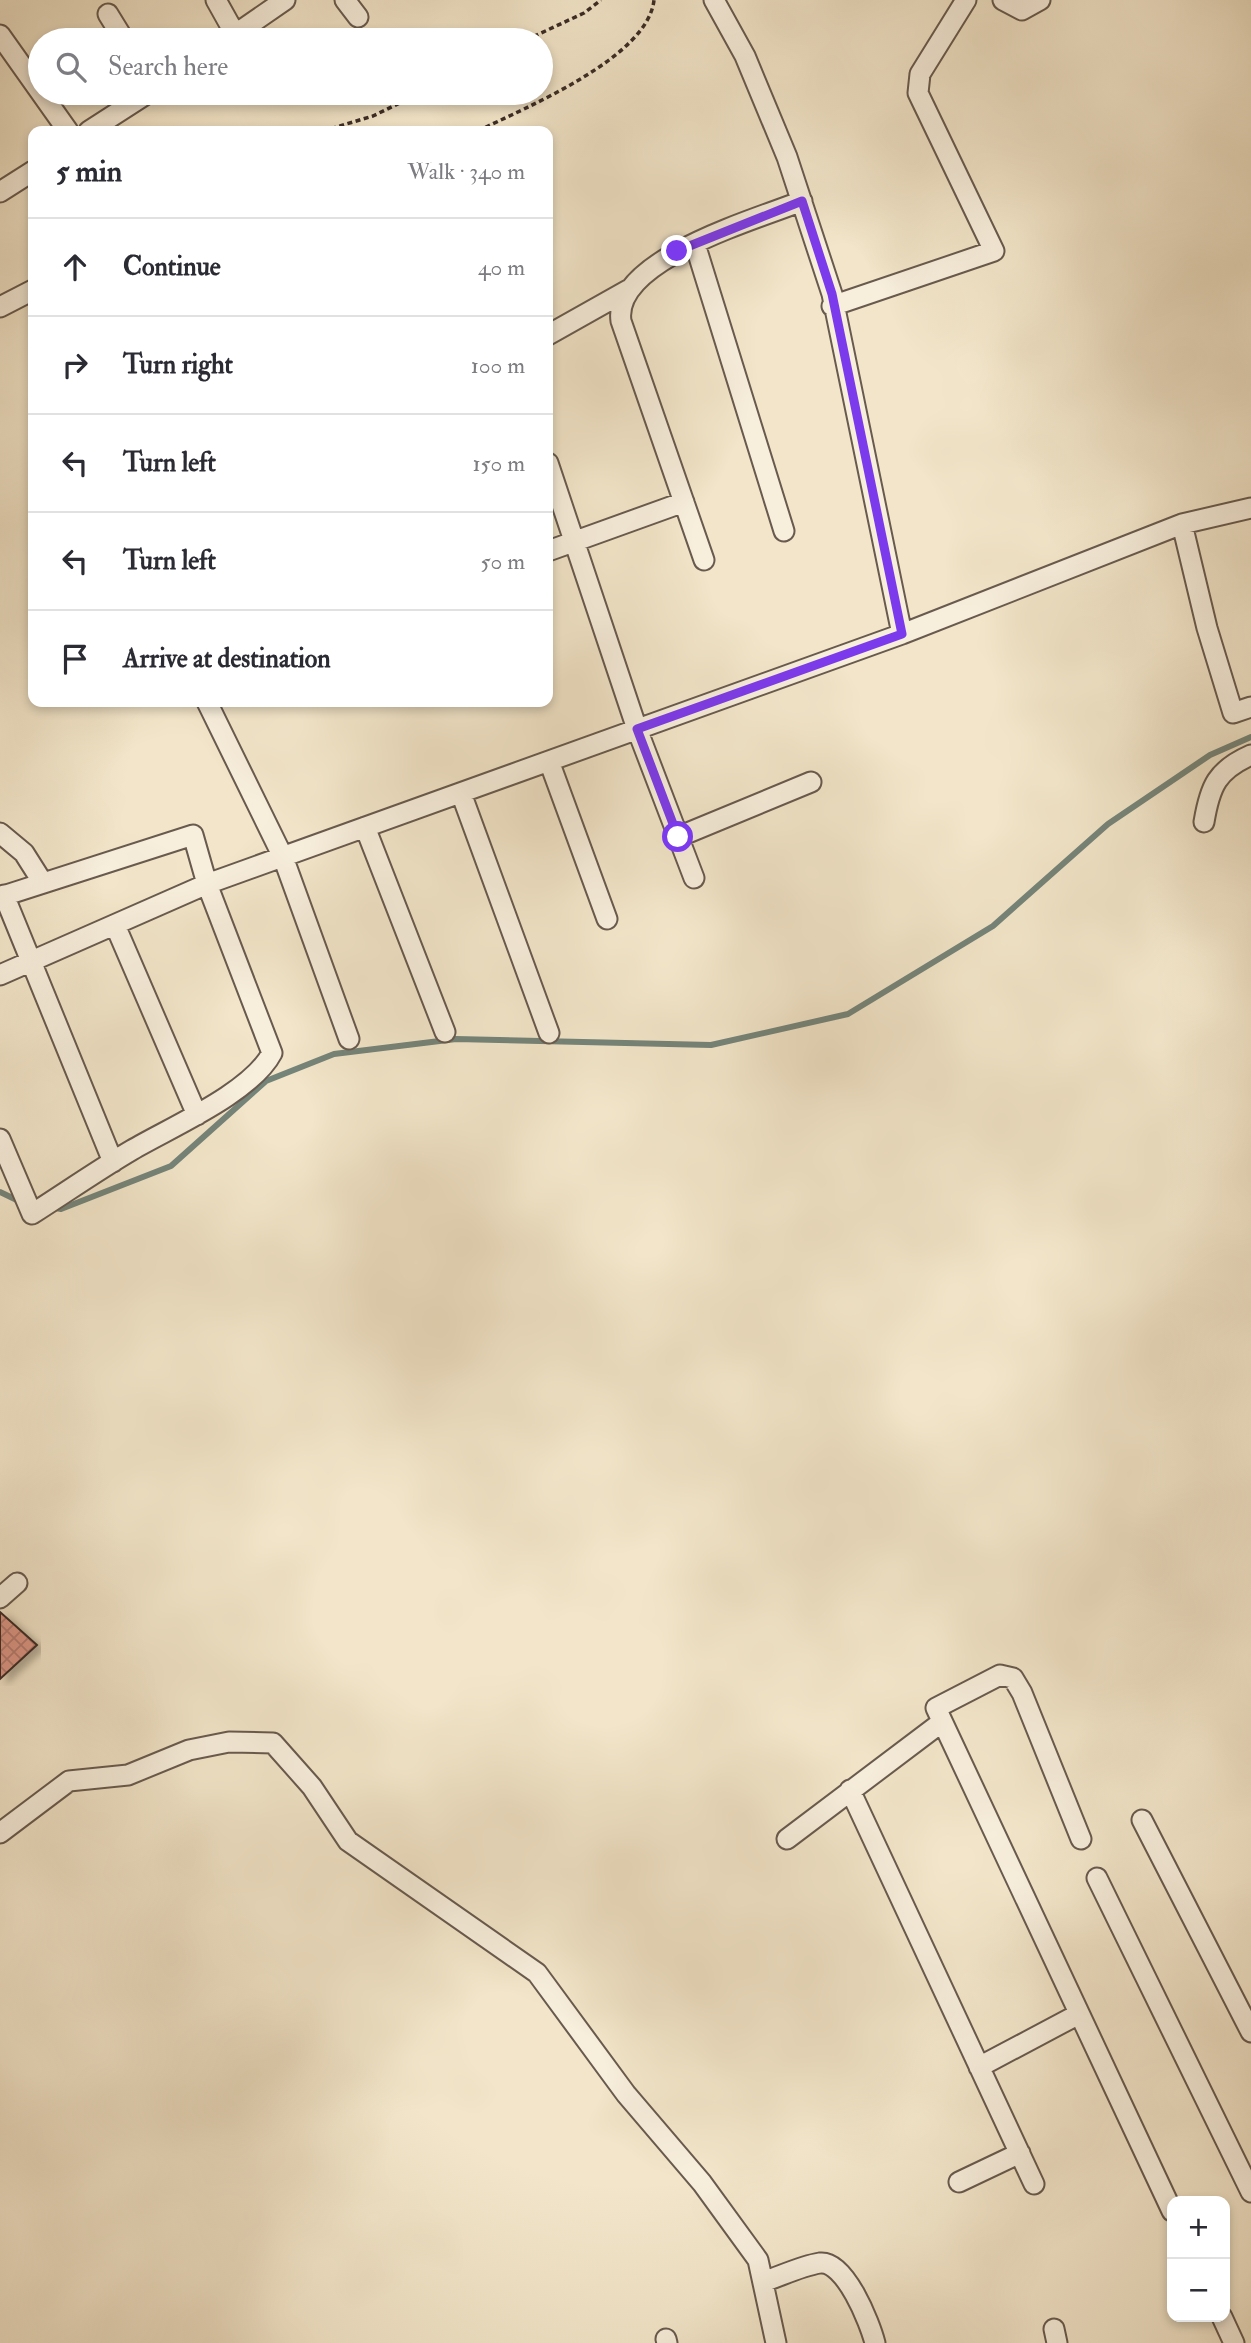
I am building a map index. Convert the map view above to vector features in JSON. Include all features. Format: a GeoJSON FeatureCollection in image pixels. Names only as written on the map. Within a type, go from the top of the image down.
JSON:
{"type":"FeatureCollection","features":[{"type":"Feature","properties":{"kind":"street"},"geometry":{"type":"LineString","coordinates":[[215,0],[227,28]]}},
{"type":"Feature","properties":{"kind":"street"},"geometry":{"type":"LineString","coordinates":[[244,28],[285,0]]}},
{"type":"Feature","properties":{"kind":"street"},"geometry":{"type":"LineString","coordinates":[[345,0],[358,16]]}},
{"type":"Feature","properties":{"kind":"street"},"geometry":{"type":"LineString","coordinates":[[714,0],[745,56],[802,201],[832,294],[832,306],[902,634]]}},
{"type":"Feature","properties":{"kind":"street"},"geometry":{"type":"LineString","coordinates":[[832,306],[994,251],[918,93],[920,74],[966,0]]}},
{"type":"Feature","properties":{"kind":"street"},"geometry":{"type":"LineString","coordinates":[[1003,0],[1022,10],[1040,0]]}},
{"type":"Feature","properties":{"kind":"street"},"geometry":{"type":"LineString","coordinates":[[108,15],[116,28]]}},
{"type":"Feature","properties":{"kind":"street"},"geometry":{"type":"LineString","coordinates":[[3,46],[28,79]]}},
{"type":"Feature","properties":{"kind":"street"},"geometry":{"type":"LineString","coordinates":[[48,105],[64,126]]}},
{"type":"Feature","properties":{"kind":"street"},"geometry":{"type":"LineString","coordinates":[[97,126],[129,105]]}},
{"type":"Feature","properties":{"kind":"street"},"geometry":{"type":"LineString","coordinates":[[0,192],[28,174]]}},
{"type":"Feature","properties":{"kind":"street"},"geometry":{"type":"LineString","coordinates":[[553,332],[629,289],[666,259],[695,244],[802,201]]}},
{"type":"Feature","properties":{"kind":"street"},"geometry":{"type":"LineString","coordinates":[[695,244],[784,531]]}},
{"type":"Feature","properties":{"kind":"street"},"geometry":{"type":"LineString","coordinates":[[629,289],[619,306],[621,321],[704,560]]}},
{"type":"Feature","properties":{"kind":"street"},"geometry":{"type":"LineString","coordinates":[[0,307],[28,293]]}},
{"type":"Feature","properties":{"kind":"street"},"geometry":{"type":"LineString","coordinates":[[553,478],[637,729],[694,878]]}},
{"type":"Feature","properties":{"kind":"street"},"geometry":{"type":"LineString","coordinates":[[553,549],[684,502]]}},
{"type":"Feature","properties":{"kind":"street"},"geometry":{"type":"LineString","coordinates":[[0,975],[207,884],[902,634],[1182,524],[1251,508]]}},
{"type":"Feature","properties":{"kind":"street"},"geometry":{"type":"LineString","coordinates":[[1182,524],[1207,628],[1233,713],[1251,707]]}},
{"type":"Feature","properties":{"kind":"street"},"geometry":{"type":"LineString","coordinates":[[209,707],[283,857],[349,1039]]}},
{"type":"Feature","properties":{"kind":"street"},"geometry":{"type":"LineString","coordinates":[[1204,822],[1209,793],[1229,765],[1251,755]]}},
{"type":"Feature","properties":{"kind":"street"},"geometry":{"type":"LineString","coordinates":[[549,761],[607,919]]}},
{"type":"Feature","properties":{"kind":"street"},"geometry":{"type":"LineString","coordinates":[[678,837],[811,782]]}},
{"type":"Feature","properties":{"kind":"street"},"geometry":{"type":"LineString","coordinates":[[461,793],[549,1033]]}},
{"type":"Feature","properties":{"kind":"street"},"geometry":{"type":"LineString","coordinates":[[365,827],[445,1032]]}},
{"type":"Feature","properties":{"kind":"street"},"geometry":{"type":"LineString","coordinates":[[0,833],[24,853],[43,883]]}},
{"type":"Feature","properties":{"kind":"street"},"geometry":{"type":"LineString","coordinates":[[0,1139],[32,1214],[113,1162],[197,1115],[265,1067],[272,1053],[207,884],[193,835],[2,896],[113,1162]]}},
{"type":"Feature","properties":{"kind":"street"},"geometry":{"type":"LineString","coordinates":[[115,925],[197,1115]]}},
{"type":"Feature","properties":{"kind":"street"},"geometry":{"type":"LineString","coordinates":[[0,1598],[17,1583]]}},
{"type":"Feature","properties":{"kind":"street"},"geometry":{"type":"LineString","coordinates":[[1081,1839],[1022,1693],[1013,1678],[1000,1675],[936,1708],[1167,2200]]}},
{"type":"Feature","properties":{"kind":"street"},"geometry":{"type":"LineString","coordinates":[[787,1839],[942,1722]]}},
{"type":"Feature","properties":{"kind":"street"},"geometry":{"type":"LineString","coordinates":[[0,1833],[69,1781],[128,1775],[189,1750],[229,1742],[273,1743],[312,1787],[348,1841],[537,1973],[626,2094],[702,2183],[758,2260],[776,2343]]}},
{"type":"Feature","properties":{"kind":"street"},"geometry":{"type":"LineString","coordinates":[[850,1790],[1034,2185]]}},
{"type":"Feature","properties":{"kind":"street"},"geometry":{"type":"LineString","coordinates":[[1142,1820],[1251,2032]]}},
{"type":"Feature","properties":{"kind":"street"},"geometry":{"type":"LineString","coordinates":[[1097,1878],[1249,2184]]}},
{"type":"Feature","properties":{"kind":"street"},"geometry":{"type":"LineString","coordinates":[[979,2067],[1079,2014]]}},
{"type":"Feature","properties":{"kind":"street"},"geometry":{"type":"LineString","coordinates":[[959,2182],[1020,2153]]}},
{"type":"Feature","properties":{"kind":"street"},"geometry":{"type":"LineString","coordinates":[[763,2282],[822,2262],[836,2267],[847,2281],[875,2343]]}},
{"type":"Feature","properties":{"kind":"street"},"geometry":{"type":"LineString","coordinates":[[1224,2322],[1234,2343]]}},
{"type":"Feature","properties":{"kind":"path"},"geometry":{"type":"LineString","coordinates":[[552,28],[584,13],[601,0]]}},
{"type":"Feature","properties":{"kind":"path"},"geometry":{"type":"LineString","coordinates":[[553,94],[581,80],[633,40],[653,8],[654,0]]}},
{"type":"Feature","properties":{"kind":"path"},"geometry":{"type":"LineString","coordinates":[[340,126],[373,116],[395,105]]}},
{"type":"Feature","properties":{"kind":"path"},"geometry":{"type":"LineString","coordinates":[[488,126],[531,105]]}},
{"type":"Feature","properties":{"kind":"building"},"geometry":{"type":"Polygon","coordinates":[[[0,1612],[37,1645],[0,1679],[0,1612]]]}},
{"type":"Feature","properties":{"kind":"waterway"},"geometry":{"type":"LineString","coordinates":[[51,1207],[61,1209],[171,1166],[266,1081],[334,1054],[456,1039],[711,1045],[848,1014],[993,926],[1108,824],[1210,755],[1251,737]]}},
{"type":"Feature","properties":{"kind":"waterway"},"geometry":{"type":"LineString","coordinates":[[0,1192],[23,1203]]}},
{"type":"Feature","properties":{"kind":"route"},"geometry":{"type":"LineString","coordinates":[[677,251],[802,201],[832,294],[832,306],[902,634],[637,729],[678,837]]}}]}
